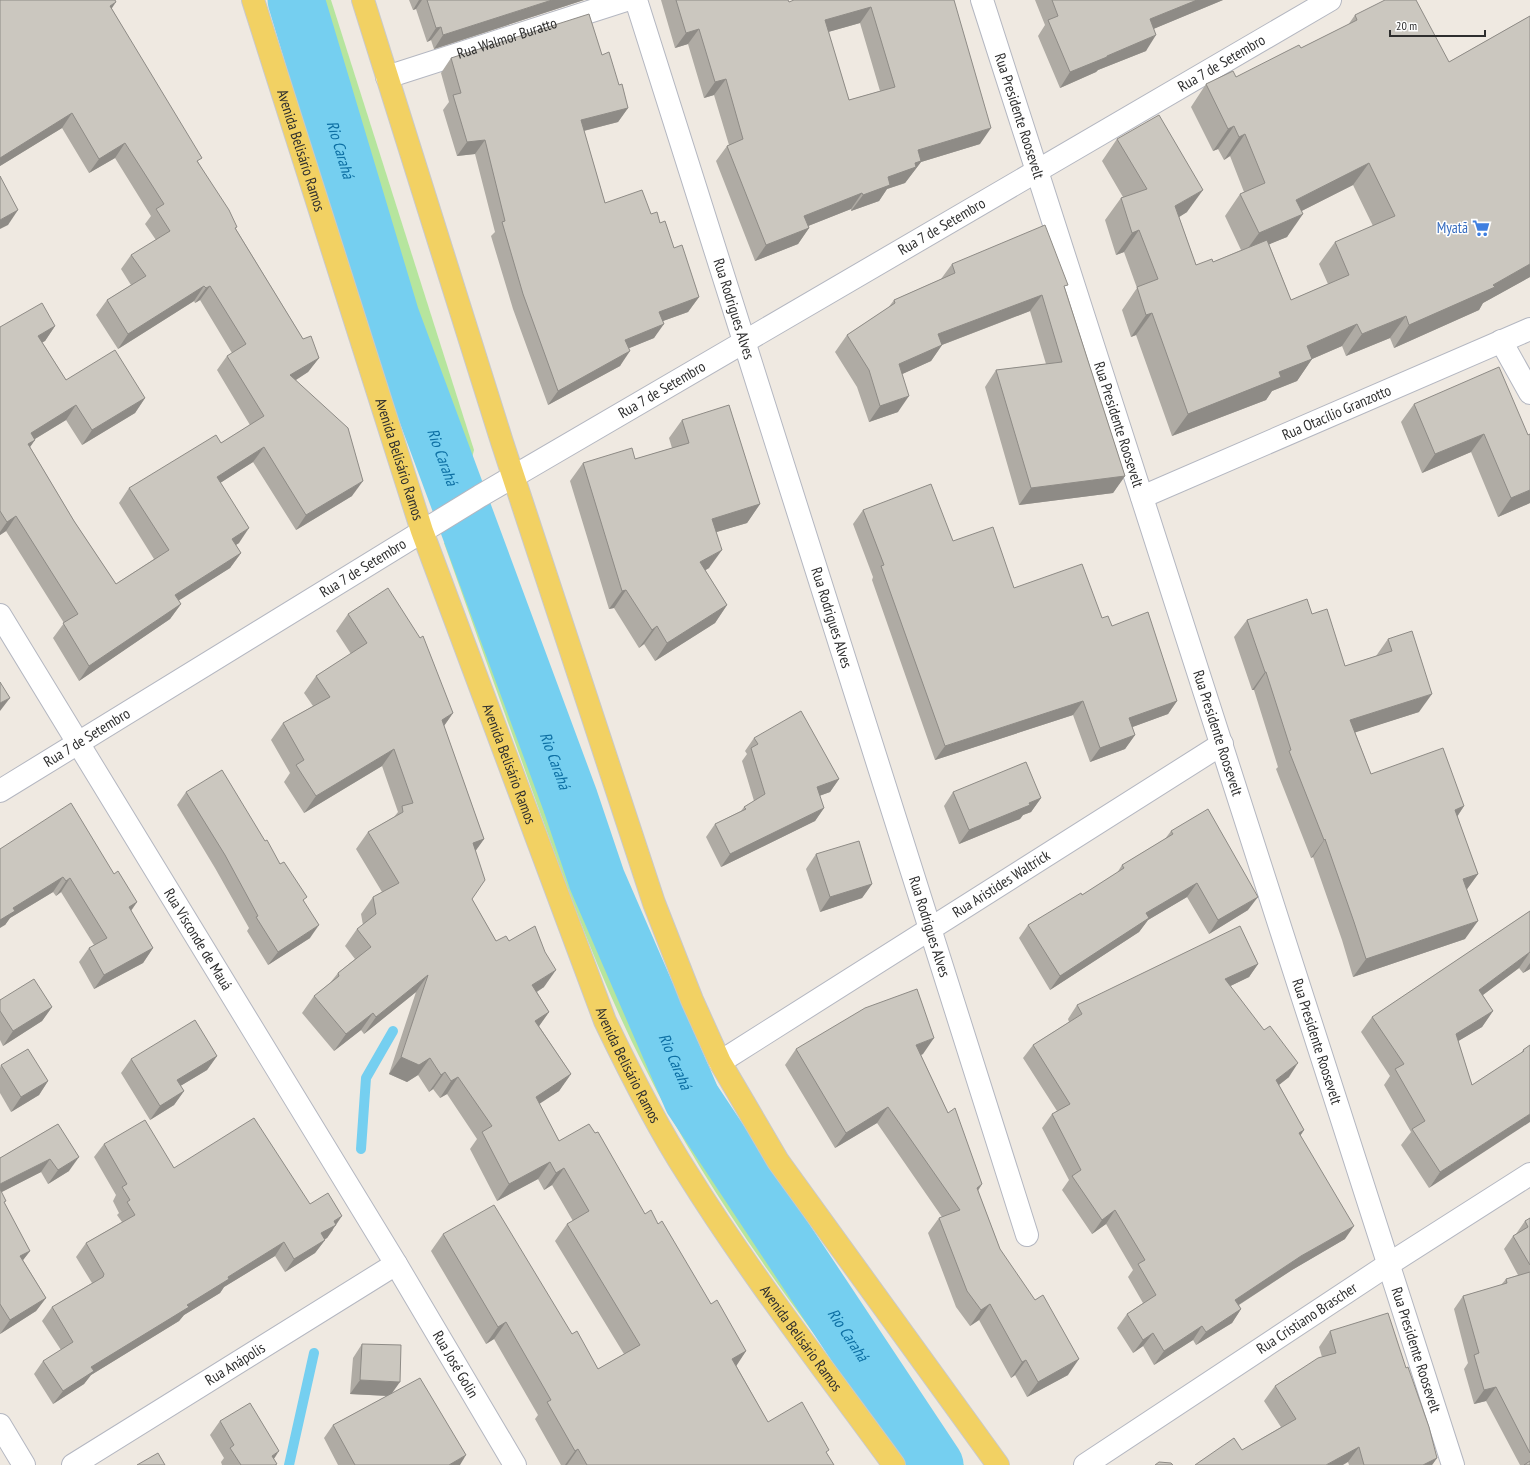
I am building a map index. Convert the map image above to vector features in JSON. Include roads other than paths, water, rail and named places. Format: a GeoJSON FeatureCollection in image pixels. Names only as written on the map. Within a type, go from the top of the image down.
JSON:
{"type":"FeatureCollection","features":[{"type":"Feature","properties":{"kind":"main road","name":"Avenida Belisário Ramos"},"geometry":{"type":"LineString","coordinates":[[253,0],[422,531],[605,1021],[641,1097],[686,1173],[737,1249],[894,1465]]}},
{"type":"Feature","properties":{"kind":"main road"},"geometry":{"type":"LineString","coordinates":[[363,0],[514,477],[654,903],[692,1000],[720,1062],[778,1161],[998,1465]]}},
{"type":"Feature","properties":{"kind":"street","name":"Rua Walmor Buratto"},"geometry":{"type":"LineString","coordinates":[[388,77],[626,0]]}},
{"type":"Feature","properties":{"kind":"street","name":"Rua Rodrigues Alves"},"geometry":{"type":"LineString","coordinates":[[636,0],[1027,1235]]}},
{"type":"Feature","properties":{"kind":"street","name":"Rua Presidente Roosevelt"},"geometry":{"type":"LineString","coordinates":[[982,0],[1453,1465]]}},
{"type":"Feature","properties":{"kind":"street","name":"Rua 7 de Setembro"},"geometry":{"type":"LineString","coordinates":[[0,791],[480,496],[745,343],[1037,170],[1330,0]]}},
{"type":"Feature","properties":{"kind":"street","name":"Rua Otacílio Granzotto"},"geometry":{"type":"LineString","coordinates":[[1142,497],[1530,329]]}},
{"type":"Feature","properties":{"kind":"street"},"geometry":{"type":"LineString","coordinates":[[1501,341],[1530,393]]}},
{"type":"Feature","properties":{"kind":"street","name":"Rua Visconde de Mauá"},"geometry":{"type":"LineString","coordinates":[[0,615],[396,1264]]}},
{"type":"Feature","properties":{"kind":"street","name":"Rua Aristides Waltrick"},"geometry":{"type":"LineString","coordinates":[[720,1062],[1222,744]]}},
{"type":"Feature","properties":{"kind":"street","name":"Rua Cristiano Brascher"},"geometry":{"type":"LineString","coordinates":[[1085,1465],[1389,1264],[1530,1174]]}},
{"type":"Feature","properties":{"kind":"street","name":"Rua Anápolis"},"geometry":{"type":"LineString","coordinates":[[73,1465],[396,1264]]}},
{"type":"Feature","properties":{"kind":"street","name":"Rua José Golin"},"geometry":{"type":"LineString","coordinates":[[396,1264],[515,1465]]}},
{"type":"Feature","properties":{"kind":"street"},"geometry":{"type":"LineString","coordinates":[[0,1425],[24,1465]]}},
{"type":"Feature","properties":{"kind":"waterway","name":"Rio Carahá"},"geometry":{"type":"LineString","coordinates":[[296,0],[391,317],[570,800],[597,880],[692,1099],[935,1465]]}},
{"type":"Feature","properties":{"kind":"waterway"},"geometry":{"type":"LineString","coordinates":[[549,811],[570,800]]}},
{"type":"Feature","properties":{"kind":"waterway"},"geometry":{"type":"LineString","coordinates":[[361,1149],[366,1078],[393,1031]]}},
{"type":"Feature","properties":{"kind":"waterway"},"geometry":{"type":"LineString","coordinates":[[289,1465],[314,1353]]}},
{"type":"Feature","properties":{"kind":"place","name":"Myatã"},"geometry":{"type":"Point","coordinates":[1481,228]}}]}
